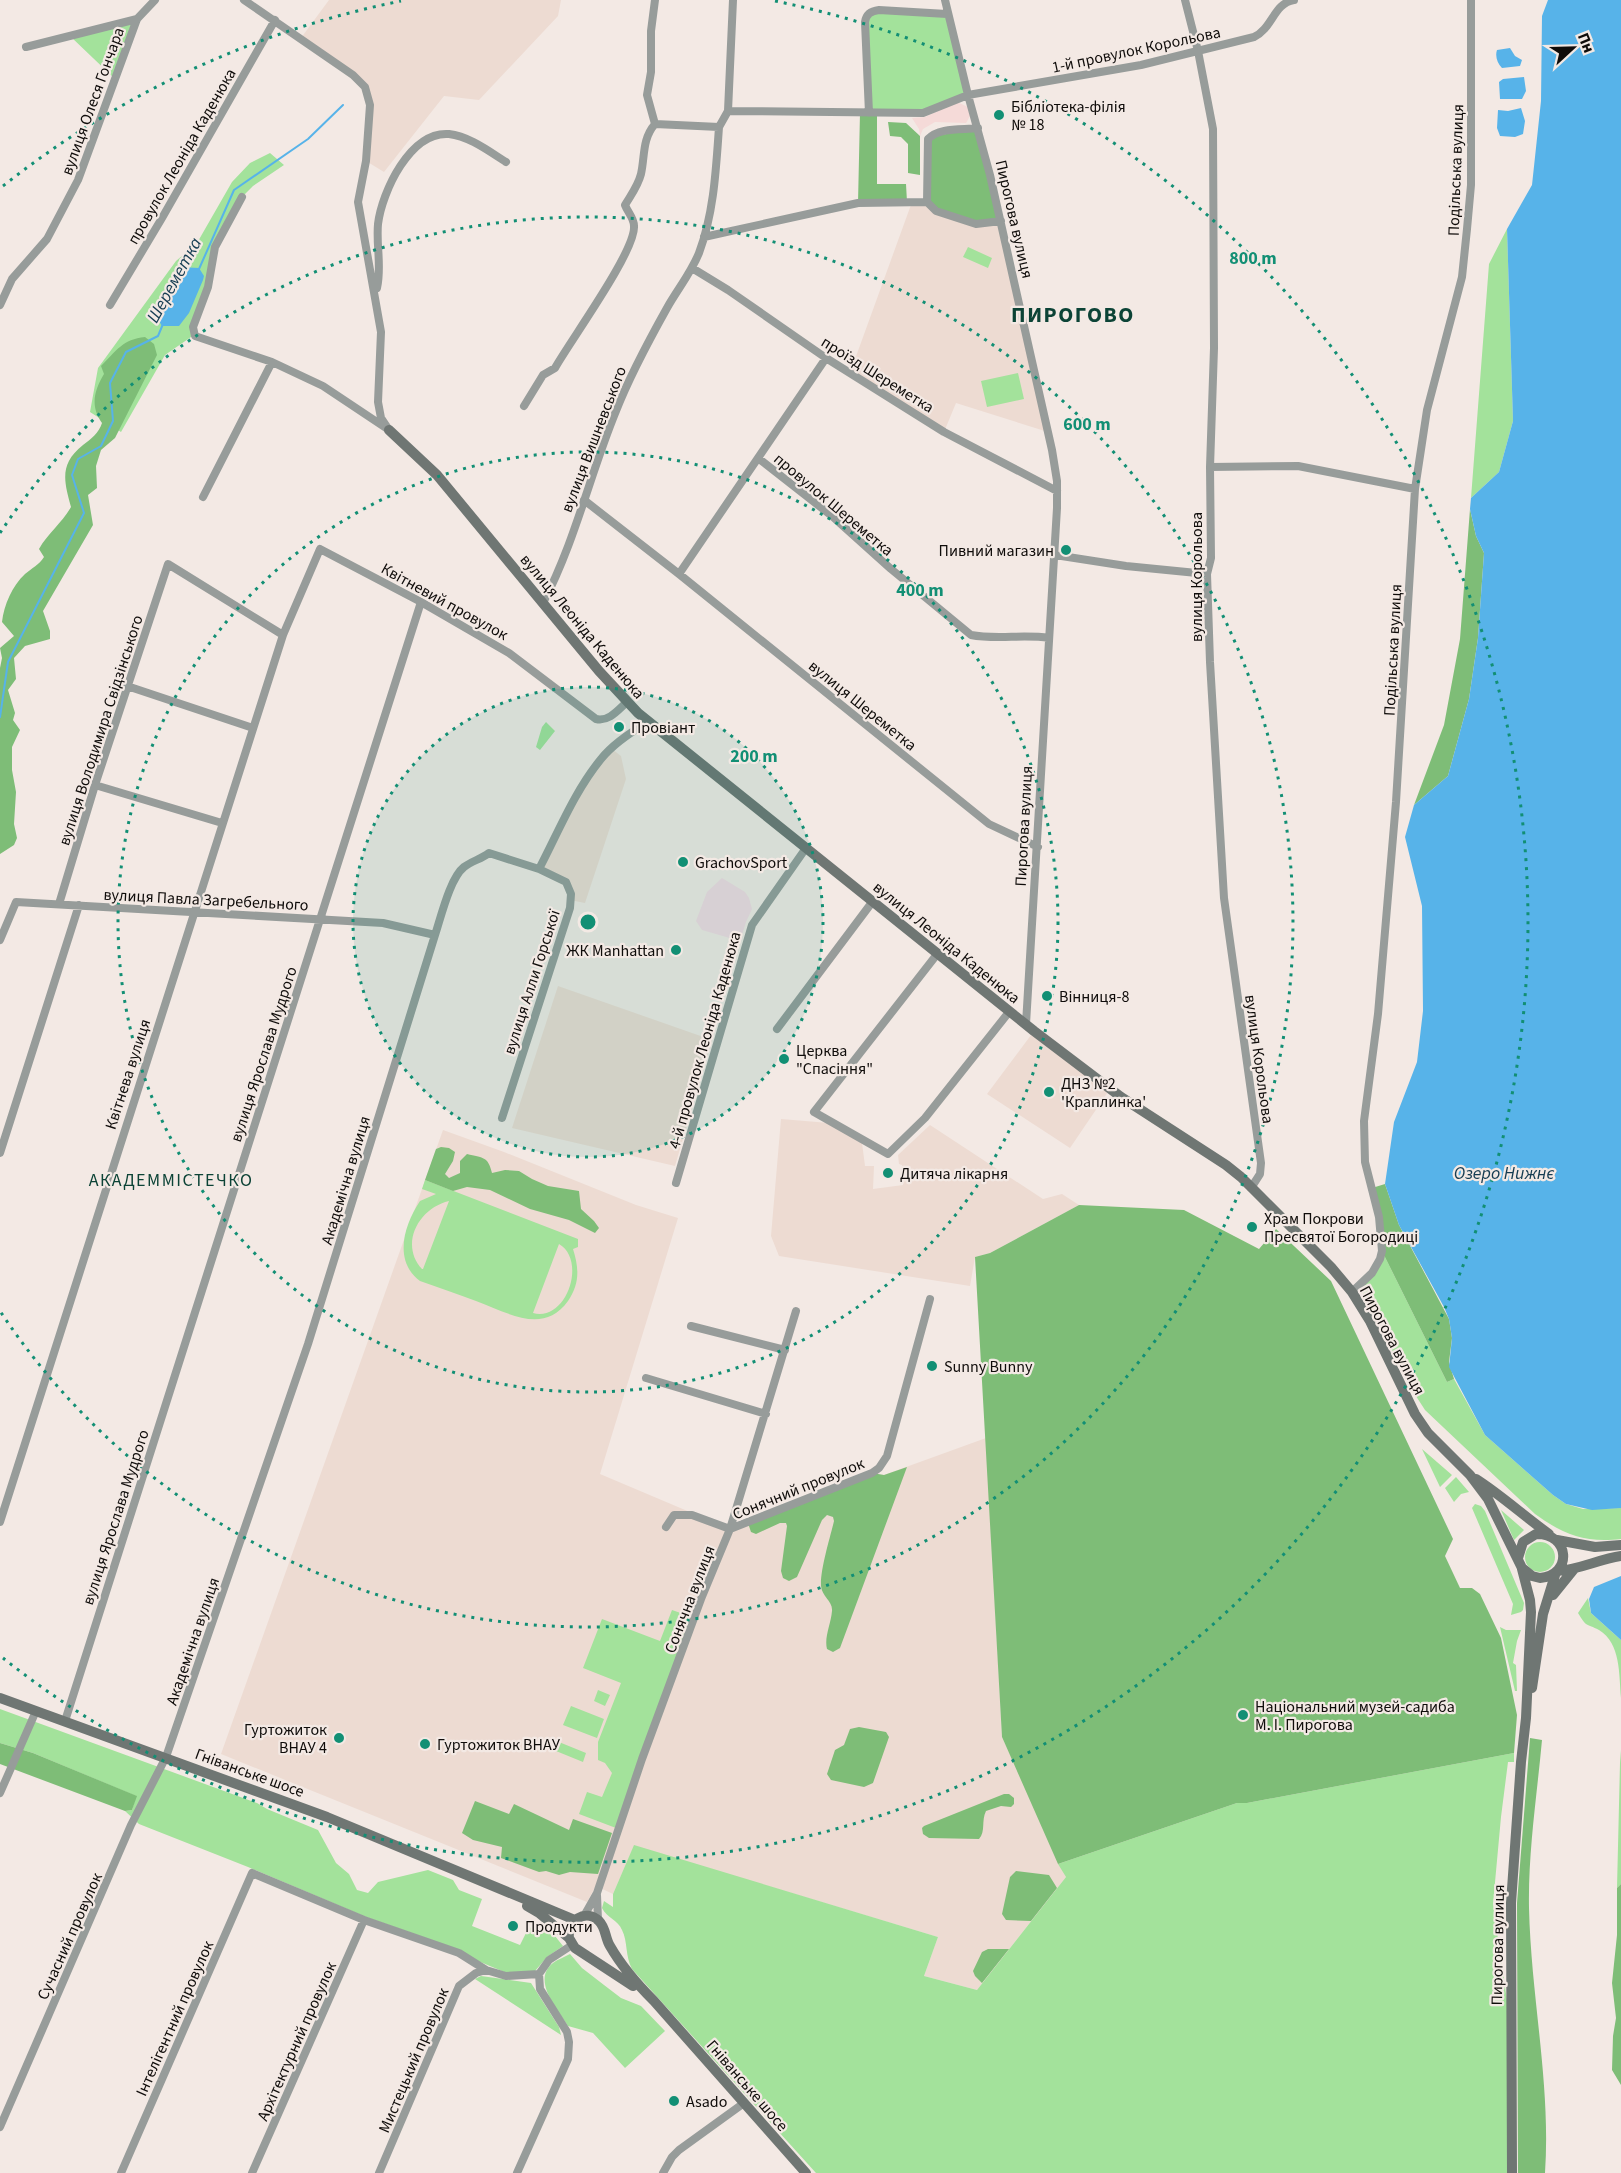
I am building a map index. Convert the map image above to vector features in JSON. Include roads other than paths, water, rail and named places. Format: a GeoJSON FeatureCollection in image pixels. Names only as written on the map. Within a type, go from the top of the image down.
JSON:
{"type":"FeatureCollection","features":[{"type":"Feature","properties":{"kind":"main road","name":"вулиця Леоніда Каденюка"},"geometry":{"type":"LineString","coordinates":[[389,430],[437,475],[627,702],[648,722],[1026,1024]]}},
{"type":"Feature","properties":{"kind":"main road","name":"Пирогова вулиця"},"geometry":{"type":"LineString","coordinates":[[1026,1024],[1115,1093],[1226,1165],[1331,1266],[1352,1292],[1370,1321],[1421,1424],[1470,1475],[1488,1499],[1520,1563],[1531,1612],[1526,1718],[1512,1903],[1512,2173]]}},
{"type":"Feature","properties":{"kind":"main road","name":"Пирогова вулиця"},"geometry":{"type":"LineString","coordinates":[[1470,1475],[1493,1490],[1520,1514],[1554,1538]]}},
{"type":"Feature","properties":{"kind":"main road"},"geometry":{"type":"LineString","coordinates":[[1621,1545],[1595,1547],[1544,1534],[1529,1537],[1519,1550],[1520,1563],[1532,1576],[1540,1578],[1557,1571],[1574,1569],[1595,1561],[1621,1556]]}},
{"type":"Feature","properties":{"kind":"main road"},"geometry":{"type":"LineString","coordinates":[[1554,1538],[1561,1545],[1563,1557],[1557,1571]]}},
{"type":"Feature","properties":{"kind":"main road"},"geometry":{"type":"LineString","coordinates":[[1546,1605],[1574,1569]]}},
{"type":"Feature","properties":{"kind":"main road","name":"Пирогова вулиця"},"geometry":{"type":"LineString","coordinates":[[1526,1718],[1546,1605],[1557,1571]]}},
{"type":"Feature","properties":{"kind":"main road","name":"Гніванське шосе"},"geometry":{"type":"LineString","coordinates":[[0,1698],[327,1817],[487,1884],[579,1918],[598,1920],[604,1928],[604,1937],[633,1981],[667,2016],[806,2173]]}},
{"type":"Feature","properties":{"kind":"main road","name":"Гніванське шосе"},"geometry":{"type":"LineString","coordinates":[[487,1884],[540,1914],[583,1952],[630,1984],[667,2016]]}},
{"type":"Feature","properties":{"kind":"main road"},"geometry":{"type":"LineString","coordinates":[[571,1942],[569,1928],[579,1918]]}},
{"type":"Feature","properties":{"kind":"main road"},"geometry":{"type":"LineString","coordinates":[[583,1952],[597,1949],[604,1937]]}},
{"type":"Feature","properties":{"kind":"street","name":"вулиця Олеся Гончара"},"geometry":{"type":"LineString","coordinates":[[0,305],[12,279],[47,239],[78,180],[137,19],[155,0]]}},
{"type":"Feature","properties":{"kind":"street","name":"вулиця Леоніда Каденюка"},"geometry":{"type":"LineString","coordinates":[[244,0],[353,75],[365,87],[370,105],[366,161],[358,202],[376,293],[381,332],[378,402],[381,418],[389,430]]}},
{"type":"Feature","properties":{"kind":"street"},"geometry":{"type":"LineString","coordinates":[[524,406],[543,375],[555,368],[624,259],[634,234],[634,226],[626,205],[640,176],[646,139],[655,124],[647,95],[651,72],[651,31],[655,0]]}},
{"type":"Feature","properties":{"kind":"street"},"geometry":{"type":"LineString","coordinates":[[655,124],[719,127],[728,111],[733,0]]}},
{"type":"Feature","properties":{"kind":"street","name":"Пирогова вулиця"},"geometry":{"type":"LineString","coordinates":[[945,0],[1001,221],[1054,460],[1057,491],[1026,1024]]}},
{"type":"Feature","properties":{"kind":"street","name":"вулиця Корольова"},"geometry":{"type":"LineString","coordinates":[[1185,0],[1198,51],[1213,129],[1214,348],[1210,467],[1211,558],[1207,574],[1210,674],[1224,898],[1261,1163],[1260,1174],[1251,1188]]}},
{"type":"Feature","properties":{"kind":"street","name":"1-й провулок Корольова"},"geometry":{"type":"LineString","coordinates":[[728,111],[923,113],[968,95],[1141,65],[1258,35],[1281,5],[1294,0]]}},
{"type":"Feature","properties":{"kind":"street","name":"Подільська вулиця"},"geometry":{"type":"LineString","coordinates":[[1352,1292],[1372,1273],[1382,1251],[1379,1217],[1365,1162],[1364,1136],[1378,1014],[1396,802],[1415,489],[1427,410],[1462,277],[1471,185],[1471,0]]}},
{"type":"Feature","properties":{"kind":"street"},"geometry":{"type":"LineString","coordinates":[[869,113],[865,22],[867,16],[879,10],[947,14]]}},
{"type":"Feature","properties":{"kind":"street"},"geometry":{"type":"LineString","coordinates":[[26,47],[137,19]]}},
{"type":"Feature","properties":{"kind":"street","name":"провулок Леоніда Каденюка"},"geometry":{"type":"LineString","coordinates":[[110,305],[275,20]]}},
{"type":"Feature","properties":{"kind":"street","name":"вулиця Вишневського"},"geometry":{"type":"LineString","coordinates":[[543,603],[564,559],[606,434],[630,378],[654,330],[692,268],[704,237],[714,186],[719,127]]}},
{"type":"Feature","properties":{"kind":"street"},"geometry":{"type":"LineString","coordinates":[[927,202],[928,139],[941,131],[978,128]]}},
{"type":"Feature","properties":{"kind":"street","name":"вулиця Леоніда Каденюка"},"geometry":{"type":"LineString","coordinates":[[376,293],[380,276],[378,225],[384,198],[403,163],[415,147],[436,136],[452,135],[463,138],[506,162]]}},
{"type":"Feature","properties":{"kind":"street","name":"вулиця Леоніда Каденюка"},"geometry":{"type":"LineString","coordinates":[[242,197],[215,247],[208,287],[193,332],[200,339],[272,362],[332,391],[389,430]]}},
{"type":"Feature","properties":{"kind":"street"},"geometry":{"type":"LineString","coordinates":[[704,237],[858,203],[927,202],[936,211],[976,224],[1001,221]]}},
{"type":"Feature","properties":{"kind":"street","name":"проїзд Шереметка"},"geometry":{"type":"LineString","coordinates":[[692,268],[728,290],[826,358],[944,432],[1057,491]]}},
{"type":"Feature","properties":{"kind":"street"},"geometry":{"type":"LineString","coordinates":[[680,574],[826,358]]}},
{"type":"Feature","properties":{"kind":"street"},"geometry":{"type":"LineString","coordinates":[[203,497],[272,362]]}},
{"type":"Feature","properties":{"kind":"street","name":"провулок Шереметка"},"geometry":{"type":"LineString","coordinates":[[758,458],[832,516],[899,576],[971,635],[980,637],[1029,635],[1049,638]]}},
{"type":"Feature","properties":{"kind":"street"},"geometry":{"type":"LineString","coordinates":[[1210,467],[1298,466],[1415,489]]}},
{"type":"Feature","properties":{"kind":"street","name":"вулиця Шереметка"},"geometry":{"type":"LineString","coordinates":[[584,500],[680,574],[989,824],[1038,847]]}},
{"type":"Feature","properties":{"kind":"street","name":"Квітневий провулок"},"geometry":{"type":"LineString","coordinates":[[282,635],[320,549],[421,602],[514,656],[596,719],[609,718],[627,702]]}},
{"type":"Feature","properties":{"kind":"street"},"geometry":{"type":"LineString","coordinates":[[1054,555],[1126,566],[1207,574]]}},
{"type":"Feature","properties":{"kind":"street","name":"вулиця Володимира Свідзінського"},"geometry":{"type":"LineString","coordinates":[[60,904],[94,784],[168,564],[282,635]]}},
{"type":"Feature","properties":{"kind":"street","name":"вулиця Ярослава Мудрого"},"geometry":{"type":"LineString","coordinates":[[65,1721],[421,602]]}},
{"type":"Feature","properties":{"kind":"street","name":"Квітнева вулиця"},"geometry":{"type":"LineString","coordinates":[[0,1522],[282,635]]}},
{"type":"Feature","properties":{"kind":"street"},"geometry":{"type":"LineString","coordinates":[[127,686],[253,728]]}},
{"type":"Feature","properties":{"kind":"street"},"geometry":{"type":"LineString","coordinates":[[539,870],[582,787],[600,760],[622,739],[648,722]]}},
{"type":"Feature","properties":{"kind":"street"},"geometry":{"type":"LineString","coordinates":[[94,784],[222,823]]}},
{"type":"Feature","properties":{"kind":"street","name":"4-й провулок Леоніда Каденюка"},"geometry":{"type":"LineString","coordinates":[[676,1183],[752,925],[806,848]]}},
{"type":"Feature","properties":{"kind":"street","name":"Академічна вулиця"},"geometry":{"type":"LineString","coordinates":[[166,1757],[308,1344],[454,880],[465,867],[489,853],[539,870]]}},
{"type":"Feature","properties":{"kind":"street","name":"вулиця Алли Горської"},"geometry":{"type":"LineString","coordinates":[[502,1118],[570,908],[571,894],[566,882],[539,870]]}},
{"type":"Feature","properties":{"kind":"street"},"geometry":{"type":"LineString","coordinates":[[777,1029],[873,901]]}},
{"type":"Feature","properties":{"kind":"street","name":"вулиця Павла Загребельного"},"geometry":{"type":"LineString","coordinates":[[0,940],[16,902],[320,919],[394,925],[435,935]]}},
{"type":"Feature","properties":{"kind":"street"},"geometry":{"type":"LineString","coordinates":[[0,1153],[79,905]]}},
{"type":"Feature","properties":{"kind":"street"},"geometry":{"type":"LineString","coordinates":[[938,953],[814,1112],[888,1154],[925,1118],[1010,1012]]}},
{"type":"Feature","properties":{"kind":"street","name":"Сонячний провулок"},"geometry":{"type":"LineString","coordinates":[[666,1527],[674,1515],[692,1515],[730,1530],[872,1473],[879,1468],[886,1456],[930,1299]]}},
{"type":"Feature","properties":{"kind":"street","name":"Сонячна вулиця"},"geometry":{"type":"LineString","coordinates":[[597,1893],[642,1759],[701,1599],[730,1530],[796,1311]]}},
{"type":"Feature","properties":{"kind":"street"},"geometry":{"type":"LineString","coordinates":[[691,1326],[785,1350]]}},
{"type":"Feature","properties":{"kind":"street"},"geometry":{"type":"LineString","coordinates":[[646,1378],[766,1414]]}},
{"type":"Feature","properties":{"kind":"street"},"geometry":{"type":"LineString","coordinates":[[0,1793],[36,1712]]}},
{"type":"Feature","properties":{"kind":"street","name":"Сучасний провулок"},"geometry":{"type":"LineString","coordinates":[[0,2127],[131,1825],[166,1757]]}},
{"type":"Feature","properties":{"kind":"street","name":"Інтелігентний провулок"},"geometry":{"type":"LineString","coordinates":[[121,2173],[252,1873],[364,1920]]}},
{"type":"Feature","properties":{"kind":"street"},"geometry":{"type":"LineString","coordinates":[[579,1918],[597,1893]]}},
{"type":"Feature","properties":{"kind":"street"},"geometry":{"type":"LineString","coordinates":[[597,1893],[598,1920]]}},
{"type":"Feature","properties":{"kind":"street"},"geometry":{"type":"LineString","coordinates":[[364,1920],[459,1953],[486,1970],[506,1976],[539,1974]]}},
{"type":"Feature","properties":{"kind":"street","name":"Архітектурний провулок"},"geometry":{"type":"LineString","coordinates":[[252,2173],[364,1920]]}},
{"type":"Feature","properties":{"kind":"street"},"geometry":{"type":"LineString","coordinates":[[517,2173],[568,2059],[567,2032],[540,1989],[539,1974],[549,1960],[571,1942]]}},
{"type":"Feature","properties":{"kind":"street","name":"Мистецький провулок"},"geometry":{"type":"LineString","coordinates":[[379,2173],[459,1986],[476,1973],[486,1970]]}},
{"type":"Feature","properties":{"kind":"street"},"geometry":{"type":"LineString","coordinates":[[663,2173],[679,2150],[744,2103]]}},
{"type":"Feature","properties":{"kind":"water","name":"Озеро Нижнє"},"geometry":{"type":"Polygon","coordinates":[[[1548,0],[1621,0],[1621,1508],[1592,1510],[1566,1504],[1553,1495],[1485,1435],[1449,1367],[1452,1338],[1449,1319],[1399,1225],[1385,1184],[1394,1122],[1417,1062],[1423,1011],[1422,906],[1405,837],[1414,805],[1448,776],[1469,699],[1478,638],[1484,553],[1476,536],[1470,509],[1471,498],[1499,472],[1513,421],[1507,229],[1532,185],[1541,101],[1542,16],[1548,0]]]}},
{"type":"Feature","properties":{"kind":"water"},"geometry":{"type":"Polygon","coordinates":[[[1510,48],[1515,56],[1522,60],[1520,66],[1502,68],[1497,59],[1497,50],[1510,48]]]}},
{"type":"Feature","properties":{"kind":"water"},"geometry":{"type":"Polygon","coordinates":[[[1524,77],[1526,91],[1522,99],[1500,99],[1499,82],[1503,79],[1524,77]]]}},
{"type":"Feature","properties":{"kind":"water"},"geometry":{"type":"Polygon","coordinates":[[[1521,108],[1525,121],[1523,134],[1515,137],[1500,136],[1497,128],[1498,110],[1508,111],[1521,108]]]}},
{"type":"Feature","properties":{"kind":"water"},"geometry":{"type":"Polygon","coordinates":[[[179,267],[199,268],[204,276],[203,280],[189,313],[179,326],[162,326],[156,308],[179,267]]]}},
{"type":"Feature","properties":{"kind":"water"},"geometry":{"type":"Polygon","coordinates":[[[1621,1576],[1621,1640],[1591,1613],[1589,1599],[1594,1587],[1621,1576]]]}},
{"type":"Feature","properties":{"kind":"waterway","name":"Шереметка"},"geometry":{"type":"LineString","coordinates":[[199,269],[234,190],[308,139],[343,105]]}},
{"type":"Feature","properties":{"kind":"waterway","name":"Шереметка"},"geometry":{"type":"LineString","coordinates":[[0,717],[8,662],[84,513],[72,475],[78,459],[101,446],[113,421],[110,383],[126,352],[158,336],[163,324]]}},
{"type":"Feature","properties":{"kind":"place","name":"Бібліотека-філія № 18"},"geometry":{"type":"Point","coordinates":[999,115]}},
{"type":"Feature","properties":{"kind":"place","name":"Пивний магазин"},"geometry":{"type":"Point","coordinates":[1066,550]}},
{"type":"Feature","properties":{"kind":"place","name":"Провіант"},"geometry":{"type":"Point","coordinates":[619,727]}},
{"type":"Feature","properties":{"kind":"place","name":"GrachovSport"},"geometry":{"type":"Point","coordinates":[683,862]}},
{"type":"Feature","properties":{"kind":"place","name":"ЖК Manhattan"},"geometry":{"type":"Point","coordinates":[676,950]}},
{"type":"Feature","properties":{"kind":"place","name":"Вінниця-8"},"geometry":{"type":"Point","coordinates":[1047,996]}},
{"type":"Feature","properties":{"kind":"place","name":"Церква \"Спасіння\""},"geometry":{"type":"Point","coordinates":[784,1059]}},
{"type":"Feature","properties":{"kind":"place","name":"ДНЗ №2 'Краплинка'"},"geometry":{"type":"Point","coordinates":[1049,1092]}},
{"type":"Feature","properties":{"kind":"place","name":"Дитяча лікарня"},"geometry":{"type":"Point","coordinates":[888,1173]}},
{"type":"Feature","properties":{"kind":"place","name":"Храм Покрови Пресвятої Богородиці"},"geometry":{"type":"Point","coordinates":[1252,1227]}},
{"type":"Feature","properties":{"kind":"place","name":"Sunny Bunny"},"geometry":{"type":"Point","coordinates":[932,1366]}},
{"type":"Feature","properties":{"kind":"place","name":"Національний музей-садиба М. І. Пирогова"},"geometry":{"type":"Point","coordinates":[1243,1715]}},
{"type":"Feature","properties":{"kind":"place","name":"Гуртожиток ВНАУ 4"},"geometry":{"type":"Point","coordinates":[339,1738]}},
{"type":"Feature","properties":{"kind":"place","name":"Гуртожиток ВНАУ"},"geometry":{"type":"Point","coordinates":[425,1744]}},
{"type":"Feature","properties":{"kind":"place","name":"Продукти"},"geometry":{"type":"Point","coordinates":[513,1926]}},
{"type":"Feature","properties":{"kind":"place","name":"Asado"},"geometry":{"type":"Point","coordinates":[674,2101]}},
{"type":"Feature","properties":{"kind":"district","name":"ПИРОГОВО"},"geometry":{"type":"Point","coordinates":[1073,314]}},
{"type":"Feature","properties":{"kind":"district","name":"АКАДЕММІСТЕЧКО"},"geometry":{"type":"Point","coordinates":[171,1180]}}]}
